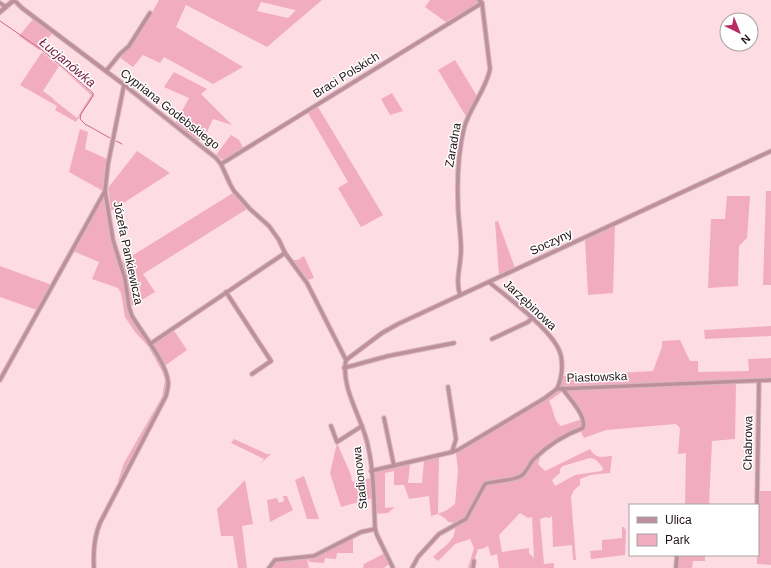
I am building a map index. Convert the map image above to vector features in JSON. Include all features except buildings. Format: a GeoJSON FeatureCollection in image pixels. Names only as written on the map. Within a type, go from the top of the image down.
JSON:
{"type":"FeatureCollection","features":[{"type":"Feature","properties":{"kind":"street"},"geometry":{"type":"LineString","coordinates":[[0,12],[14,0]]}},
{"type":"Feature","properties":{"kind":"street","name":"Cypriana Godebskiego"},"geometry":{"type":"LineString","coordinates":[[14,0],[22,8],[124,85],[222,164],[230,184],[250,209],[269,226],[280,240],[285,253],[307,283],[346,360]]}},
{"type":"Feature","properties":{"kind":"street","name":"Braci Polskich"},"geometry":{"type":"LineString","coordinates":[[222,164],[480,2]]}},
{"type":"Feature","properties":{"kind":"street","name":"Zaradna"},"geometry":{"type":"LineString","coordinates":[[460,295],[458,288],[461,250],[458,204],[458,171],[460,147],[465,126],[471,111],[488,80],[490,69],[480,2]]}},
{"type":"Feature","properties":{"kind":"street"},"geometry":{"type":"LineString","coordinates":[[0,3],[6,7]]}},
{"type":"Feature","properties":{"kind":"street"},"geometry":{"type":"LineString","coordinates":[[106,71],[120,54],[129,46],[150,13]]}},
{"type":"Feature","properties":{"kind":"street","name":"Józefa Pankiewicza"},"geometry":{"type":"LineString","coordinates":[[94,568],[93,552],[95,536],[100,523],[166,396],[168,387],[165,367],[132,316],[129,307],[125,279],[113,240],[105,191],[108,164],[124,85]]}},
{"type":"Feature","properties":{"kind":"street","name":"Soczyny"},"geometry":{"type":"LineString","coordinates":[[346,360],[382,333],[398,324],[771,151]]}},
{"type":"Feature","properties":{"kind":"street"},"geometry":{"type":"LineString","coordinates":[[0,380],[105,191]]}},
{"type":"Feature","properties":{"kind":"street"},"geometry":{"type":"LineString","coordinates":[[150,344],[285,253]]}},
{"type":"Feature","properties":{"kind":"street","name":"Jarzębinowa"},"geometry":{"type":"LineString","coordinates":[[490,282],[532,318],[556,344],[561,356],[560,382],[557,389]]}},
{"type":"Feature","properties":{"kind":"street"},"geometry":{"type":"LineString","coordinates":[[226,292],[271,361],[252,374]]}},
{"type":"Feature","properties":{"kind":"street"},"geometry":{"type":"LineString","coordinates":[[492,338],[528,322],[532,318]]}},
{"type":"Feature","properties":{"kind":"street"},"geometry":{"type":"LineString","coordinates":[[344,368],[388,356],[454,343]]}},
{"type":"Feature","properties":{"kind":"street","name":"Stadionowa"},"geometry":{"type":"LineString","coordinates":[[346,360],[344,368],[349,391],[368,444],[375,529],[393,568]]}},
{"type":"Feature","properties":{"kind":"street","name":"Piastowska"},"geometry":{"type":"LineString","coordinates":[[371,471],[458,450],[535,404],[557,389],[771,380]]}},
{"type":"Feature","properties":{"kind":"street","name":"Chabrowa"},"geometry":{"type":"LineString","coordinates":[[757,504],[759,381]]}},
{"type":"Feature","properties":{"kind":"street"},"geometry":{"type":"LineString","coordinates":[[448,387],[456,439],[452,452]]}},
{"type":"Feature","properties":{"kind":"street"},"geometry":{"type":"LineString","coordinates":[[412,568],[418,557],[439,534],[466,519],[485,484],[519,477],[525,472],[532,462],[552,444],[583,428],[584,422],[582,418],[572,400],[562,388]]}},
{"type":"Feature","properties":{"kind":"street"},"geometry":{"type":"LineString","coordinates":[[384,418],[394,466]]}},
{"type":"Feature","properties":{"kind":"street"},"geometry":{"type":"LineString","coordinates":[[331,426],[337,442],[362,426]]}},
{"type":"Feature","properties":{"kind":"street"},"geometry":{"type":"LineString","coordinates":[[269,568],[276,560],[314,556],[361,532],[375,529]]}},
{"type":"Feature","properties":{"kind":"street"},"geometry":{"type":"LineString","coordinates":[[676,568],[677,556]]}},
{"type":"Feature","properties":{"kind":"street"},"geometry":{"type":"LineString","coordinates":[[473,568],[474,561]]}},
{"type":"Feature","properties":{"kind":"green space"},"geometry":{"type":"Polygon","coordinates":[[[159,0],[322,0],[267,47],[186,5],[176,27],[243,67],[213,84],[164,57],[160,63],[143,55],[133,67],[119,57],[137,38],[159,0]],[[261,2],[257,11],[288,18],[295,10],[261,2]]]}},
{"type":"Feature","properties":{"kind":"green space"},"geometry":{"type":"Polygon","coordinates":[[[430,0],[478,0],[479,3],[446,22],[425,7],[430,0]]]}},
{"type":"Feature","properties":{"kind":"green space"},"geometry":{"type":"Polygon","coordinates":[[[34,18],[53,32],[39,50],[19,36],[34,18]]]}},
{"type":"Feature","properties":{"kind":"green space"},"geometry":{"type":"Polygon","coordinates":[[[42,52],[59,66],[43,91],[77,118],[91,95],[60,67],[94,95],[76,122],[55,110],[57,106],[20,85],[42,52]]]}},
{"type":"Feature","properties":{"kind":"green space"},"geometry":{"type":"Polygon","coordinates":[[[455,60],[477,96],[467,118],[438,70],[455,60]]]}},
{"type":"Feature","properties":{"kind":"green space"},"geometry":{"type":"Polygon","coordinates":[[[174,72],[207,89],[201,94],[232,125],[213,119],[206,134],[198,141],[175,124],[189,98],[164,87],[174,72]]]}},
{"type":"Feature","properties":{"kind":"green space"},"geometry":{"type":"Polygon","coordinates":[[[392,93],[403,111],[390,115],[381,99],[392,93]]]}},
{"type":"Feature","properties":{"kind":"green space"},"geometry":{"type":"Polygon","coordinates":[[[318,107],[383,215],[361,227],[338,188],[348,182],[308,113],[318,107]]]}},
{"type":"Feature","properties":{"kind":"green space"},"geometry":{"type":"Polygon","coordinates":[[[80,129],[88,132],[85,149],[107,159],[103,191],[69,172],[80,129]]]}},
{"type":"Feature","properties":{"kind":"green space"},"geometry":{"type":"Polygon","coordinates":[[[231,135],[239,140],[244,149],[223,160],[216,155],[231,135]]]}},
{"type":"Feature","properties":{"kind":"green space"},"geometry":{"type":"Polygon","coordinates":[[[137,151],[170,173],[111,211],[108,188],[137,151]]]}},
{"type":"Feature","properties":{"kind":"green space"},"geometry":{"type":"Polygon","coordinates":[[[766,191],[771,191],[771,285],[763,285],[766,191]]]}},
{"type":"Feature","properties":{"kind":"green space"},"geometry":{"type":"Polygon","coordinates":[[[233,193],[247,209],[143,274],[155,292],[130,307],[122,262],[233,193]]]}},
{"type":"Feature","properties":{"kind":"green space"},"geometry":{"type":"Polygon","coordinates":[[[104,194],[124,279],[126,302],[130,315],[164,367],[167,381],[167,388],[164,398],[120,482],[118,481],[124,463],[162,397],[165,380],[163,373],[148,346],[135,332],[125,317],[121,293],[118,288],[92,279],[99,262],[73,251],[104,194]]]}},
{"type":"Feature","properties":{"kind":"green space"},"geometry":{"type":"Polygon","coordinates":[[[727,196],[750,196],[747,238],[739,246],[738,286],[708,288],[711,219],[725,219],[727,196]]]}},
{"type":"Feature","properties":{"kind":"green space"},"geometry":{"type":"Polygon","coordinates":[[[498,221],[515,268],[499,275],[495,222],[498,221]]]}},
{"type":"Feature","properties":{"kind":"green space"},"geometry":{"type":"Polygon","coordinates":[[[615,225],[613,293],[588,295],[585,239],[615,225]]]}},
{"type":"Feature","properties":{"kind":"green space"},"geometry":{"type":"Polygon","coordinates":[[[304,256],[314,278],[308,280],[292,260],[298,260],[304,256]]]}},
{"type":"Feature","properties":{"kind":"green space"},"geometry":{"type":"Polygon","coordinates":[[[0,266],[52,285],[37,310],[0,297],[0,266]]]}},
{"type":"Feature","properties":{"kind":"green space"},"geometry":{"type":"Polygon","coordinates":[[[771,326],[771,336],[705,339],[704,330],[771,326]]]}},
{"type":"Feature","properties":{"kind":"green space"},"geometry":{"type":"Polygon","coordinates":[[[172,331],[175,332],[187,350],[166,365],[151,344],[172,331]]]}},
{"type":"Feature","properties":{"kind":"green space"},"geometry":{"type":"Polygon","coordinates":[[[680,340],[690,361],[698,361],[698,372],[749,371],[748,359],[771,358],[771,379],[558,388],[562,376],[653,371],[662,347],[662,341],[680,340]]]}},
{"type":"Feature","properties":{"kind":"green space"},"geometry":{"type":"Polygon","coordinates":[[[736,383],[735,439],[712,441],[709,504],[685,504],[686,453],[678,454],[680,428],[676,424],[606,430],[584,438],[580,430],[585,421],[563,389],[601,389],[736,383]]]}},
{"type":"Feature","properties":{"kind":"green space"},"geometry":{"type":"Polygon","coordinates":[[[562,389],[563,391],[549,401],[556,421],[561,426],[582,419],[582,428],[574,431],[540,453],[538,464],[545,471],[590,449],[597,456],[612,456],[610,473],[590,475],[580,479],[580,485],[574,490],[571,497],[576,560],[573,560],[572,545],[553,547],[552,516],[549,518],[546,517],[540,519],[544,564],[554,563],[554,568],[499,568],[497,554],[491,556],[488,546],[478,549],[472,568],[468,568],[474,548],[470,539],[455,544],[438,561],[433,557],[449,543],[454,535],[455,523],[448,522],[438,514],[455,504],[458,470],[456,453],[557,390],[562,389]],[[590,458],[563,466],[560,469],[560,473],[552,480],[555,486],[575,475],[602,471],[603,468],[599,463],[590,458]],[[520,513],[499,535],[502,552],[529,548],[529,553],[534,558],[532,517],[528,518],[520,513]]]}},
{"type":"Feature","properties":{"kind":"green space"},"geometry":{"type":"Polygon","coordinates":[[[234,439],[267,454],[271,454],[260,464],[264,459],[231,443],[234,439]]]}},
{"type":"Feature","properties":{"kind":"green space"},"geometry":{"type":"Polygon","coordinates":[[[337,443],[351,475],[352,482],[371,478],[373,498],[341,507],[330,473],[337,443]]]}},
{"type":"Feature","properties":{"kind":"green space"},"geometry":{"type":"Polygon","coordinates":[[[439,457],[438,514],[431,516],[429,496],[409,499],[404,485],[394,485],[394,471],[385,473],[385,508],[395,507],[388,513],[375,514],[373,475],[377,471],[410,464],[408,483],[422,483],[424,460],[439,457]]]}},
{"type":"Feature","properties":{"kind":"green space"},"geometry":{"type":"Polygon","coordinates":[[[304,476],[319,519],[307,519],[295,480],[304,476]]]}},
{"type":"Feature","properties":{"kind":"green space"},"geometry":{"type":"Polygon","coordinates":[[[245,480],[253,524],[242,526],[247,568],[238,568],[233,536],[221,536],[217,509],[245,480]]]}},
{"type":"Feature","properties":{"kind":"green space"},"geometry":{"type":"Polygon","coordinates":[[[758,491],[771,491],[771,565],[757,564],[757,556],[759,556],[758,491]]]}},
{"type":"Feature","properties":{"kind":"green space"},"geometry":{"type":"Polygon","coordinates":[[[283,496],[287,496],[293,510],[270,522],[267,500],[277,498],[279,503],[284,501],[283,496]]]}},
{"type":"Feature","properties":{"kind":"green space"},"geometry":{"type":"Polygon","coordinates":[[[622,527],[624,527],[626,531],[625,555],[591,559],[590,551],[602,550],[602,540],[622,538],[622,527]]]}},
{"type":"Feature","properties":{"kind":"green space"},"geometry":{"type":"Polygon","coordinates":[[[353,538],[353,553],[337,553],[336,559],[325,558],[324,563],[309,562],[308,559],[318,556],[353,538]]]}},
{"type":"Feature","properties":{"kind":"green space"},"geometry":{"type":"Polygon","coordinates":[[[385,553],[390,563],[384,568],[363,568],[364,564],[385,553]]]}},
{"type":"Feature","properties":{"kind":"green space"},"geometry":{"type":"Polygon","coordinates":[[[678,556],[705,556],[705,561],[693,561],[692,568],[677,568],[678,556]]]}},
{"type":"Feature","properties":{"kind":"green space"},"geometry":{"type":"Polygon","coordinates":[[[307,559],[309,568],[270,568],[276,561],[307,559]]]}},
{"type":"Feature","properties":{"kind":"waterway","name":"Łucjanówka"},"geometry":{"type":"LineString","coordinates":[[0,21],[42,50],[93,93],[93,96],[81,114],[80,119],[85,124],[110,138]]}},
{"type":"Feature","properties":{"kind":"waterway","name":"Łucjanówka"},"geometry":{"type":"LineString","coordinates":[[116,141],[122,144]]}}]}
